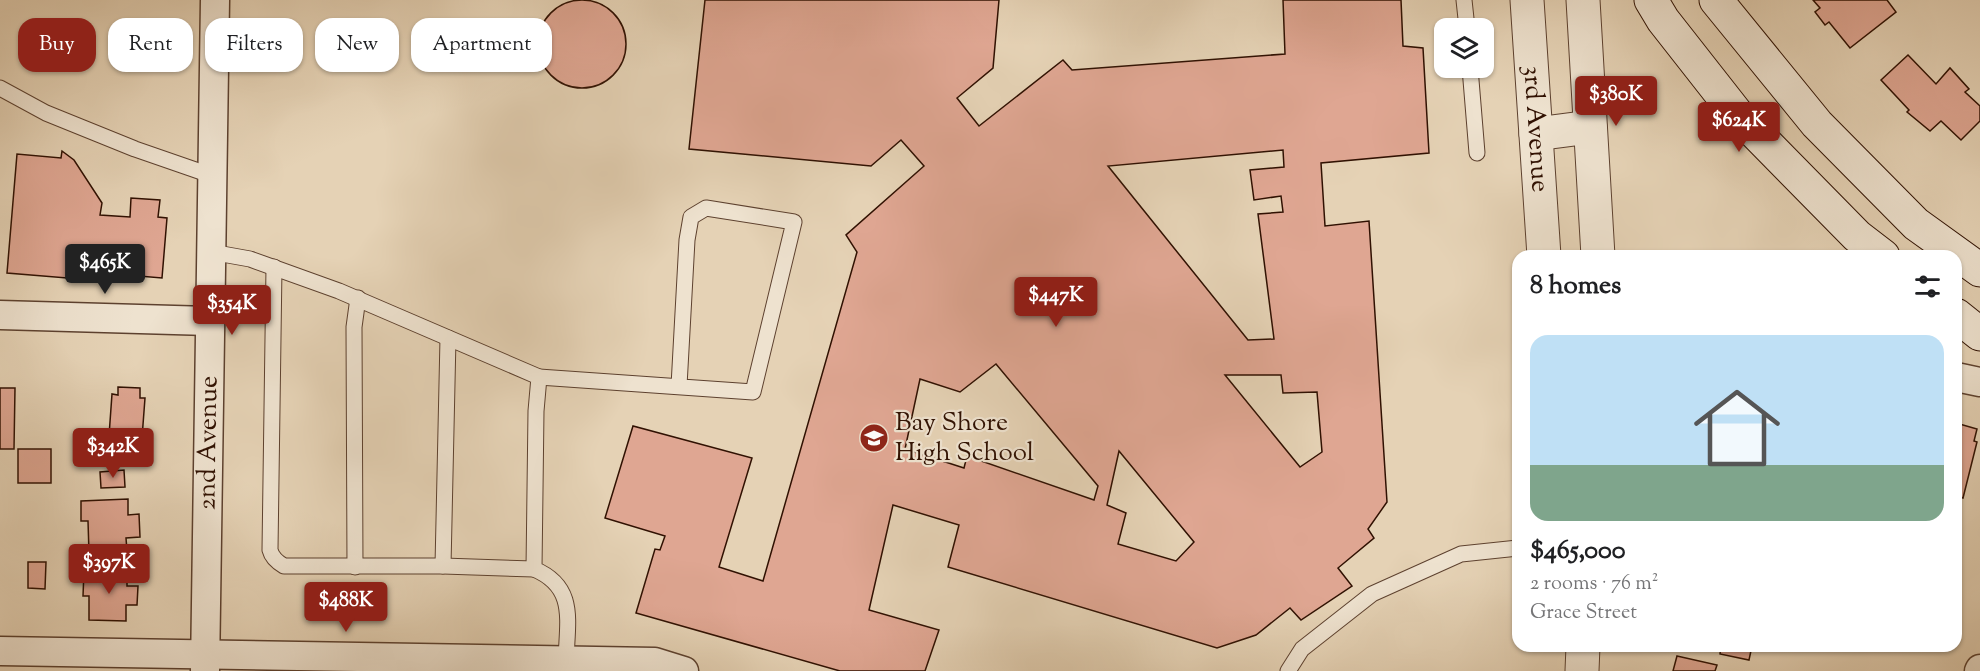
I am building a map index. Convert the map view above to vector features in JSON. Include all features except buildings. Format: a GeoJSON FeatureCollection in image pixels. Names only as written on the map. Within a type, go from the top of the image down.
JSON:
{"type":"FeatureCollection","features":[{"type":"Feature","properties":{"kind":"main road","name":"3rd Avenue"},"geometry":{"type":"LineString","coordinates":[[1527,0],[1544,250]]}},
{"type":"Feature","properties":{"kind":"main road","name":"3rd Avenue"},"geometry":{"type":"LineString","coordinates":[[1583,0],[1598,250]]}},
{"type":"Feature","properties":{"kind":"main road"},"geometry":{"type":"LineString","coordinates":[[1652,0],[1663,20],[1736,113],[1857,236],[1875,250]]}},
{"type":"Feature","properties":{"kind":"main road"},"geometry":{"type":"LineString","coordinates":[[1716,0],[1817,124],[1916,224],[1952,250]]}},
{"type":"Feature","properties":{"kind":"main road"},"geometry":{"type":"LineString","coordinates":[[1536,134],[1590,127]]}},
{"type":"Feature","properties":{"kind":"main road"},"geometry":{"type":"LineString","coordinates":[[1962,257],[1980,270]]}},
{"type":"Feature","properties":{"kind":"main road"},"geometry":{"type":"LineString","coordinates":[[1962,320],[1980,334]]}},
{"type":"Feature","properties":{"kind":"main road"},"geometry":{"type":"LineString","coordinates":[[1582,671],[1583,652]]}},
{"type":"Feature","properties":{"kind":"street","name":"2nd Avenue"},"geometry":{"type":"LineString","coordinates":[[205,662],[215,0]]}},
{"type":"Feature","properties":{"kind":"street"},"geometry":{"type":"LineString","coordinates":[[0,315],[209,321]]}},
{"type":"Feature","properties":{"kind":"street"},"geometry":{"type":"LineString","coordinates":[[1962,378],[1980,382]]}},
{"type":"Feature","properties":{"kind":"street"},"geometry":{"type":"LineString","coordinates":[[0,651],[205,662],[654,662],[684,671]]}},
{"type":"Feature","properties":{"kind":"lane"},"geometry":{"type":"LineString","coordinates":[[1464,0],[1466,18]]}},
{"type":"Feature","properties":{"kind":"lane"},"geometry":{"type":"LineString","coordinates":[[1471,78],[1477,153]]}},
{"type":"Feature","properties":{"kind":"lane"},"geometry":{"type":"LineString","coordinates":[[0,88],[46,113],[135,149],[213,176]]}},
{"type":"Feature","properties":{"kind":"lane"},"geometry":{"type":"LineString","coordinates":[[211,252],[250,259],[358,298],[539,377],[753,392],[794,222],[706,208],[691,217],[687,240],[679,386]]}},
{"type":"Feature","properties":{"kind":"lane"},"geometry":{"type":"LineString","coordinates":[[274,267],[270,549],[272,555],[284,566],[534,568],[554,580],[560,586],[564,597],[568,618],[566,661]]}},
{"type":"Feature","properties":{"kind":"lane"},"geometry":{"type":"LineString","coordinates":[[355,567],[354,327],[358,298]]}},
{"type":"Feature","properties":{"kind":"lane"},"geometry":{"type":"LineString","coordinates":[[443,566],[448,338]]}},
{"type":"Feature","properties":{"kind":"lane"},"geometry":{"type":"LineString","coordinates":[[534,568],[536,411],[539,377]]}},
{"type":"Feature","properties":{"kind":"lane"},"geometry":{"type":"LineString","coordinates":[[1287,671],[1302,649],[1372,594],[1461,554],[1512,549]]}},
{"type":"Feature","properties":{"kind":"place","name":"Bay Shore High School"},"geometry":{"type":"Point","coordinates":[874,438]}}]}
